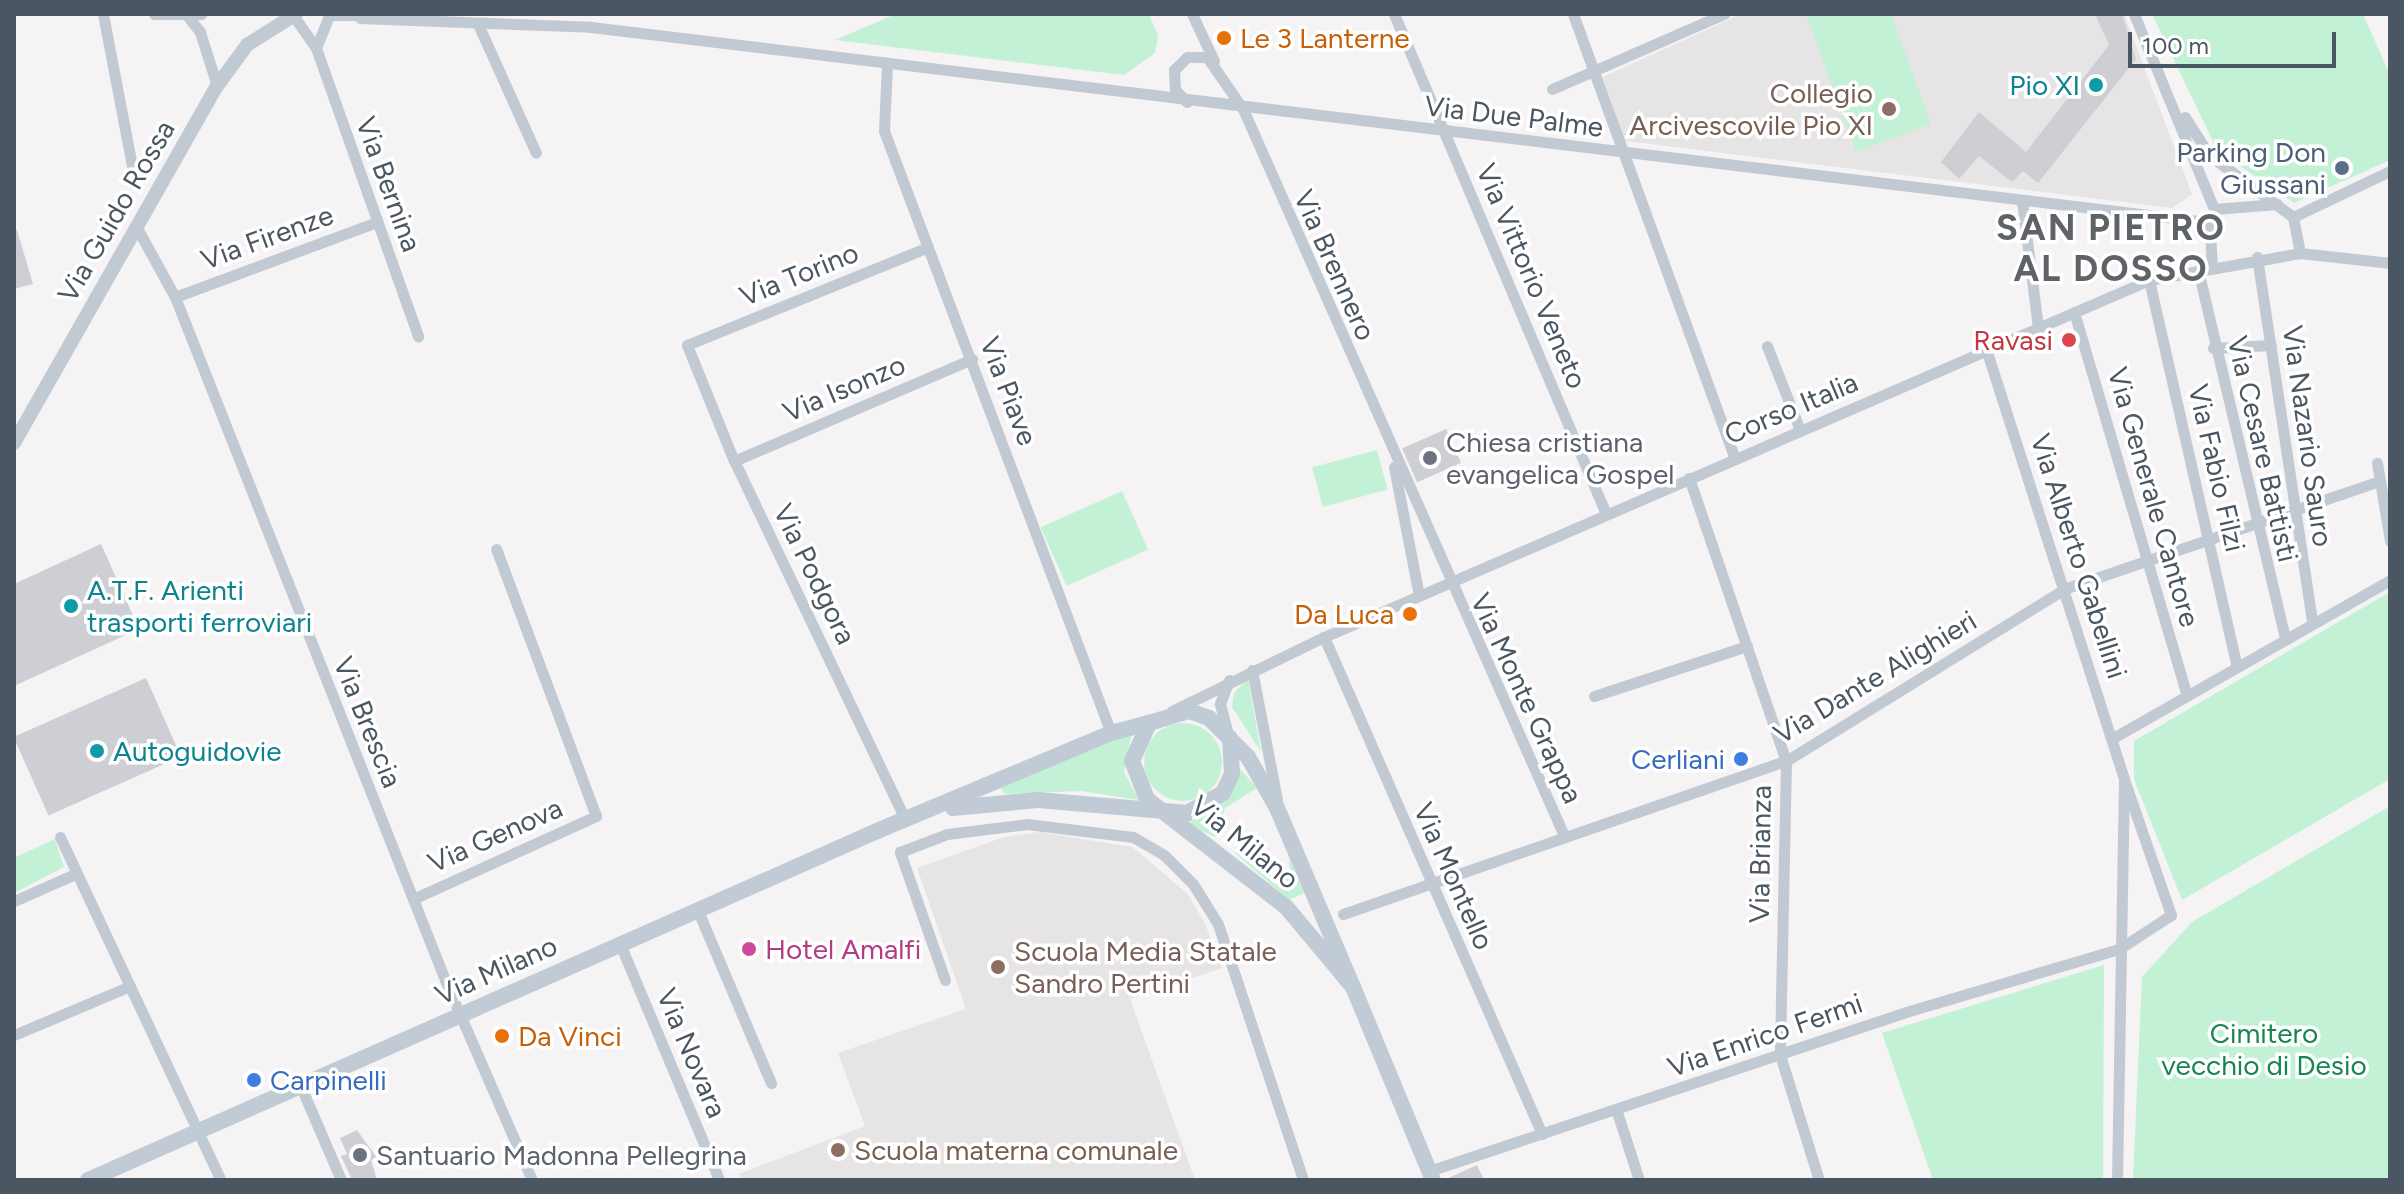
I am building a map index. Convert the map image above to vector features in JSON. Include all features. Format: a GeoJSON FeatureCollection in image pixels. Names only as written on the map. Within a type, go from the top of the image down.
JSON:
{"type":"FeatureCollection","features":[{"type":"Feature","properties":{"kind":"main road"},"geometry":{"type":"LineString","coordinates":[[1168,713],[1209,718],[1230,738],[1232,774],[1223,793],[1187,813],[1164,810],[1136,782],[1132,761],[1149,723],[1168,713]]}},
{"type":"Feature","properties":{"kind":"main road","name":"Via Milano"},"geometry":{"type":"LineString","coordinates":[[88,1180],[620,944],[1111,733],[1149,723]]}},
{"type":"Feature","properties":{"kind":"main road","name":"Via Milano"},"geometry":{"type":"LineString","coordinates":[[1230,738],[1248,757],[1279,812],[1431,1176]]}},
{"type":"Feature","properties":{"kind":"main road","name":"Via Milano"},"geometry":{"type":"LineString","coordinates":[[928,813],[1038,800],[1164,810],[1286,907],[1353,987]]}},
{"type":"Feature","properties":{"kind":"street"},"geometry":{"type":"LineString","coordinates":[[103,14],[134,176]]}},
{"type":"Feature","properties":{"kind":"street"},"geometry":{"type":"LineString","coordinates":[[154,14],[201,14]]}},
{"type":"Feature","properties":{"kind":"street"},"geometry":{"type":"LineString","coordinates":[[316,48],[332,14],[366,16]]}},
{"type":"Feature","properties":{"kind":"street"},"geometry":{"type":"LineString","coordinates":[[409,14],[421,22]]}},
{"type":"Feature","properties":{"kind":"street","name":"Via Vittorio Veneto"},"geometry":{"type":"LineString","coordinates":[[1394,14],[1606,514]]}},
{"type":"Feature","properties":{"kind":"street"},"geometry":{"type":"LineString","coordinates":[[1573,14],[1596,71],[1620,153],[1735,458]]}},
{"type":"Feature","properties":{"kind":"street"},"geometry":{"type":"LineString","coordinates":[[1552,89],[1724,14]]}},
{"type":"Feature","properties":{"kind":"street"},"geometry":{"type":"LineString","coordinates":[[2134,14],[2173,99],[2214,209],[2207,222],[2212,266]]}},
{"type":"Feature","properties":{"kind":"street"},"geometry":{"type":"LineString","coordinates":[[186,15],[200,32],[217,86]]}},
{"type":"Feature","properties":{"kind":"street"},"geometry":{"type":"LineString","coordinates":[[1197,15],[1200,31],[1222,82],[1243,109]]}},
{"type":"Feature","properties":{"kind":"street","name":"Via Bernina"},"geometry":{"type":"LineString","coordinates":[[290,16],[316,48],[418,336]]}},
{"type":"Feature","properties":{"kind":"street","name":"Via Guido Rossa"},"geometry":{"type":"LineString","coordinates":[[14,443],[217,86],[238,54],[290,16]]}},
{"type":"Feature","properties":{"kind":"street","name":"Via Due Palme"},"geometry":{"type":"LineString","coordinates":[[366,16],[421,22],[591,27],[1193,103],[2207,222]]}},
{"type":"Feature","properties":{"kind":"street"},"geometry":{"type":"LineString","coordinates":[[478,24],[536,153]]}},
{"type":"Feature","properties":{"kind":"street"},"geometry":{"type":"LineString","coordinates":[[1142,96],[1173,82],[1200,31]]}},
{"type":"Feature","properties":{"kind":"street"},"geometry":{"type":"LineString","coordinates":[[1187,57],[1214,61]]}},
{"type":"Feature","properties":{"kind":"street","name":"Via Piave"},"geometry":{"type":"LineString","coordinates":[[887,64],[884,131],[1111,733]]}},
{"type":"Feature","properties":{"kind":"street"},"geometry":{"type":"LineString","coordinates":[[1173,82],[1193,103],[1212,99],[1222,82]]}},
{"type":"Feature","properties":{"kind":"street"},"geometry":{"type":"LineString","coordinates":[[2173,99],[2209,155],[2293,217],[2300,253]]}},
{"type":"Feature","properties":{"kind":"street","name":"Via Brennero"},"geometry":{"type":"LineString","coordinates":[[1243,109],[1448,584]]}},
{"type":"Feature","properties":{"kind":"street"},"geometry":{"type":"LineString","coordinates":[[2293,217],[2390,171]]}},
{"type":"Feature","properties":{"kind":"street"},"geometry":{"type":"LineString","coordinates":[[2022,201],[2038,327]]}},
{"type":"Feature","properties":{"kind":"street"},"geometry":{"type":"LineString","coordinates":[[2214,209],[2278,204]]}},
{"type":"Feature","properties":{"kind":"street","name":"Via Firenze"},"geometry":{"type":"LineString","coordinates":[[175,297],[377,222]]}},
{"type":"Feature","properties":{"kind":"street","name":"Via Brescia"},"geometry":{"type":"LineString","coordinates":[[137,228],[175,297],[413,899],[532,1180]]}},
{"type":"Feature","properties":{"kind":"street","name":"Via Torino"},"geometry":{"type":"LineString","coordinates":[[687,345],[928,247]]}},
{"type":"Feature","properties":{"kind":"street","name":"Corso Italia"},"geometry":{"type":"LineString","coordinates":[[1168,713],[1229,680],[1324,637],[2149,280],[2257,257],[2300,253],[2390,263]]}},
{"type":"Feature","properties":{"kind":"street","name":"Via Nazario Sauro"},"geometry":{"type":"LineString","coordinates":[[2257,257],[2312,622]]}},
{"type":"Feature","properties":{"kind":"street","name":"Via Cesare Battisti"},"geometry":{"type":"LineString","coordinates":[[2198,270],[2213,348],[2285,639]]}},
{"type":"Feature","properties":{"kind":"street","name":"Via Fabio Filzi"},"geometry":{"type":"LineString","coordinates":[[2149,280],[2237,666]]}},
{"type":"Feature","properties":{"kind":"street","name":"Via Generale Cantore"},"geometry":{"type":"LineString","coordinates":[[2074,312],[2187,696]]}},
{"type":"Feature","properties":{"kind":"street","name":"Via Podgora"},"geometry":{"type":"LineString","coordinates":[[687,345],[734,461],[906,821]]}},
{"type":"Feature","properties":{"kind":"street"},"geometry":{"type":"LineString","coordinates":[[2213,348],[2271,345]]}},
{"type":"Feature","properties":{"kind":"street"},"geometry":{"type":"LineString","coordinates":[[1767,346],[1800,430]]}},
{"type":"Feature","properties":{"kind":"street","name":"Via Alberto Gabellini"},"geometry":{"type":"LineString","coordinates":[[1986,349],[2124,779],[2171,915]]}},
{"type":"Feature","properties":{"kind":"street","name":"Via Isonzo"},"geometry":{"type":"LineString","coordinates":[[734,461],[972,359]]}},
{"type":"Feature","properties":{"kind":"street","name":"Via Brennero"},"geometry":{"type":"LineString","coordinates":[[1387,439],[1419,596]]}},
{"type":"Feature","properties":{"kind":"street"},"geometry":{"type":"LineString","coordinates":[[2377,463],[2390,541]]}},
{"type":"Feature","properties":{"kind":"street","name":"Via Brianza"},"geometry":{"type":"LineString","coordinates":[[1689,478],[1786,761],[1780,1055],[1819,1180]]}},
{"type":"Feature","properties":{"kind":"street","name":"Via Dante Alighieri"},"geometry":{"type":"LineString","coordinates":[[1343,914],[1563,833],[1786,761],[2064,589],[2379,481]]}},
{"type":"Feature","properties":{"kind":"street","name":"Via Genova"},"geometry":{"type":"LineString","coordinates":[[413,899],[596,816],[496,549]]}},
{"type":"Feature","properties":{"kind":"street"},"geometry":{"type":"LineString","coordinates":[[2113,738],[2390,580]]}},
{"type":"Feature","properties":{"kind":"street","name":"Via Monte Grappa"},"geometry":{"type":"LineString","coordinates":[[1448,584],[1563,833]]}},
{"type":"Feature","properties":{"kind":"street","name":"Via Montello"},"geometry":{"type":"LineString","coordinates":[[1324,637],[1542,1134]]}},
{"type":"Feature","properties":{"kind":"street"},"geometry":{"type":"LineString","coordinates":[[1594,696],[1747,646]]}},
{"type":"Feature","properties":{"kind":"street"},"geometry":{"type":"LineString","coordinates":[[1252,670],[1279,812]]}},
{"type":"Feature","properties":{"kind":"street"},"geometry":{"type":"LineString","coordinates":[[1229,680],[1220,704],[1230,738]]}},
{"type":"Feature","properties":{"kind":"street","name":"Via Alberto Gabellini"},"geometry":{"type":"LineString","coordinates":[[2117,1180],[2124,779]]}},
{"type":"Feature","properties":{"kind":"street"},"geometry":{"type":"LineString","coordinates":[[945,980],[900,852],[947,834],[1027,824],[1133,837],[1164,855],[1193,884],[1218,924],[1303,1180]]}},
{"type":"Feature","properties":{"kind":"street"},"geometry":{"type":"LineString","coordinates":[[60,837],[221,1180]]}},
{"type":"Feature","properties":{"kind":"street"},"geometry":{"type":"LineString","coordinates":[[14,901],[75,874]]}},
{"type":"Feature","properties":{"kind":"street"},"geometry":{"type":"LineString","coordinates":[[698,911],[771,1083]]}},
{"type":"Feature","properties":{"kind":"street","name":"Via Enrico Fermi"},"geometry":{"type":"LineString","coordinates":[[1431,1176],[1542,1134],[1617,1112],[1780,1055],[2119,949],[2171,915]]}},
{"type":"Feature","properties":{"kind":"street","name":"Via Novara"},"geometry":{"type":"LineString","coordinates":[[620,944],[719,1180]]}},
{"type":"Feature","properties":{"kind":"street"},"geometry":{"type":"LineString","coordinates":[[14,1035],[130,986]]}},
{"type":"Feature","properties":{"kind":"street"},"geometry":{"type":"LineString","coordinates":[[301,1087],[341,1180]]}},
{"type":"Feature","properties":{"kind":"street"},"geometry":{"type":"LineString","coordinates":[[1617,1112],[1639,1180]]}},
{"type":"Feature","properties":{"kind":"shaded area","name":"Collegio Arcivescovile Pio XI"},"geometry":{"type":"Polygon","coordinates":[[[1741,14],[2124,14],[2192,194],[2172,208],[1625,141],[1603,77],[1741,14]]]}},
{"type":"Feature","properties":{"kind":"shaded area"},"geometry":{"type":"Polygon","coordinates":[[[1039,832],[1132,847],[1188,894],[1205,924],[1222,968],[1130,999],[1195,1180],[741,1180],[739,1174],[865,1126],[838,1053],[966,1009],[917,868],[1004,837],[1039,832]]]}},
{"type":"Feature","properties":{"kind":"green space"},"geometry":{"type":"Polygon","coordinates":[[[896,14],[1149,14],[1158,36],[1155,53],[1124,75],[835,40],[896,14]]]}},
{"type":"Feature","properties":{"kind":"green space"},"geometry":{"type":"Polygon","coordinates":[[[1806,14],[1891,14],[1931,124],[1856,152],[1806,14]]]}},
{"type":"Feature","properties":{"kind":"green space"},"geometry":{"type":"Polygon","coordinates":[[[2152,14],[2363,14],[2390,75],[2390,160],[2294,203],[2217,150],[2152,14]]]}},
{"type":"Feature","properties":{"kind":"green space"},"geometry":{"type":"Polygon","coordinates":[[[1377,450],[1388,490],[1323,507],[1312,467],[1377,450]]]}},
{"type":"Feature","properties":{"kind":"green space"},"geometry":{"type":"Polygon","coordinates":[[[1122,491],[1148,549],[1067,586],[1041,527],[1122,491]]]}},
{"type":"Feature","properties":{"kind":"green space"},"geometry":{"type":"Polygon","coordinates":[[[2390,592],[2390,779],[2182,900],[2134,779],[2134,741],[2390,592]]]}},
{"type":"Feature","properties":{"kind":"green space"},"geometry":{"type":"Polygon","coordinates":[[[1248,679],[1261,752],[1232,707],[1234,693],[1248,679]]]}},
{"type":"Feature","properties":{"kind":"green space"},"geometry":{"type":"Polygon","coordinates":[[[1175,723],[1191,723],[1205,729],[1216,740],[1222,762],[1216,784],[1205,795],[1191,801],[1175,801],[1161,795],[1150,784],[1144,770],[1144,754],[1150,740],[1161,729],[1175,723]]]}},
{"type":"Feature","properties":{"kind":"green space"},"geometry":{"type":"Polygon","coordinates":[[[1132,733],[1124,772],[1139,800],[1081,791],[1005,794],[1000,787],[1132,733]]]}},
{"type":"Feature","properties":{"kind":"green space"},"geometry":{"type":"Polygon","coordinates":[[[1239,768],[1257,788],[1225,808],[1215,837],[1192,826],[1190,818],[1222,801],[1239,768]]]}},
{"type":"Feature","properties":{"kind":"green space","name":"Cimitero vecchio di Desio"},"geometry":{"type":"Polygon","coordinates":[[[2390,806],[2390,1180],[2133,1180],[2142,977],[2192,922],[2390,806]]]}},
{"type":"Feature","properties":{"kind":"green space"},"geometry":{"type":"Polygon","coordinates":[[[55,839],[64,867],[16,892],[14,858],[55,839]]]}},
{"type":"Feature","properties":{"kind":"green space"},"geometry":{"type":"Polygon","coordinates":[[[1236,847],[1272,875],[1290,869],[1289,858],[1304,893],[1289,900],[1235,853],[1236,847]]]}},
{"type":"Feature","properties":{"kind":"green space"},"geometry":{"type":"Polygon","coordinates":[[[2104,965],[2103,1180],[1933,1180],[1882,1033],[2104,965]]]}},
{"type":"Feature","properties":{"kind":"building","name":"Pio XI"},"geometry":{"type":"Polygon","coordinates":[[[2095,14],[2122,14],[2136,59],[2038,183],[2023,171],[2012,182],[1979,156],[1959,179],[1941,162],[1979,112],[2026,152],[2109,45],[2095,14]]]}},
{"type":"Feature","properties":{"kind":"building"},"geometry":{"type":"Polygon","coordinates":[[[17,230],[33,284],[14,289],[14,231],[17,230]]]}},
{"type":"Feature","properties":{"kind":"building","name":"Chiesa cristiana evangelica Gospel"},"geometry":{"type":"Polygon","coordinates":[[[1446,429],[1461,463],[1417,482],[1402,449],[1446,429]]]}},
{"type":"Feature","properties":{"kind":"building","name":"A.T.F. Arienti trasporti ferroviari"},"geometry":{"type":"Polygon","coordinates":[[[101,544],[139,629],[14,686],[14,584],[101,544]]]}},
{"type":"Feature","properties":{"kind":"building","name":"Autoguidovie"},"geometry":{"type":"Polygon","coordinates":[[[146,678],[181,757],[49,816],[14,737],[146,678]]]}},
{"type":"Feature","properties":{"kind":"building","name":"Santuario Madonna Pellegrina"},"geometry":{"type":"Polygon","coordinates":[[[357,1130],[377,1158],[371,1160],[377,1180],[352,1180],[341,1156],[347,1154],[340,1138],[357,1130]]]}},
{"type":"Feature","properties":{"kind":"building"},"geometry":{"type":"Polygon","coordinates":[[[1477,1165],[1484,1180],[1444,1180],[1477,1165]]]}},
{"type":"Feature","properties":{"kind":"place","name":"Le 3 Lanterne"},"geometry":{"type":"Point","coordinates":[1224,38]}},
{"type":"Feature","properties":{"kind":"place","name":"Pio XI"},"geometry":{"type":"Point","coordinates":[2096,85]}},
{"type":"Feature","properties":{"kind":"place","name":"Collegio Arcivescovile Pio XI"},"geometry":{"type":"Point","coordinates":[1889,109]}},
{"type":"Feature","properties":{"kind":"place","name":"Parking Don Giussani"},"geometry":{"type":"Point","coordinates":[2342,168]}},
{"type":"Feature","properties":{"kind":"place","name":"Ravasi"},"geometry":{"type":"Point","coordinates":[2069,340]}},
{"type":"Feature","properties":{"kind":"place","name":"Chiesa cristiana evangelica Gospel"},"geometry":{"type":"Point","coordinates":[1430,458]}},
{"type":"Feature","properties":{"kind":"place","name":"A.T.F. Arienti trasporti ferroviari"},"geometry":{"type":"Point","coordinates":[71,606]}},
{"type":"Feature","properties":{"kind":"place","name":"Da Luca"},"geometry":{"type":"Point","coordinates":[1410,614]}},
{"type":"Feature","properties":{"kind":"place","name":"Autoguidovie"},"geometry":{"type":"Point","coordinates":[97,751]}},
{"type":"Feature","properties":{"kind":"place","name":"Cerliani"},"geometry":{"type":"Point","coordinates":[1741,759]}},
{"type":"Feature","properties":{"kind":"place","name":"Hotel Amalfi"},"geometry":{"type":"Point","coordinates":[749,949]}},
{"type":"Feature","properties":{"kind":"place","name":"Scuola Media Statale Sandro Pertini"},"geometry":{"type":"Point","coordinates":[998,967]}},
{"type":"Feature","properties":{"kind":"place","name":"Da Vinci"},"geometry":{"type":"Point","coordinates":[502,1036]}},
{"type":"Feature","properties":{"kind":"place","name":"Carpinelli"},"geometry":{"type":"Point","coordinates":[254,1080]}},
{"type":"Feature","properties":{"kind":"place","name":"Scuola materna comunale"},"geometry":{"type":"Point","coordinates":[838,1150]}},
{"type":"Feature","properties":{"kind":"place","name":"Santuario Madonna Pellegrina"},"geometry":{"type":"Point","coordinates":[360,1155]}},
{"type":"Feature","properties":{"kind":"district","name":"SAN PIETRO AL DOSSO"},"geometry":{"type":"Point","coordinates":[2111,248]}}]}
